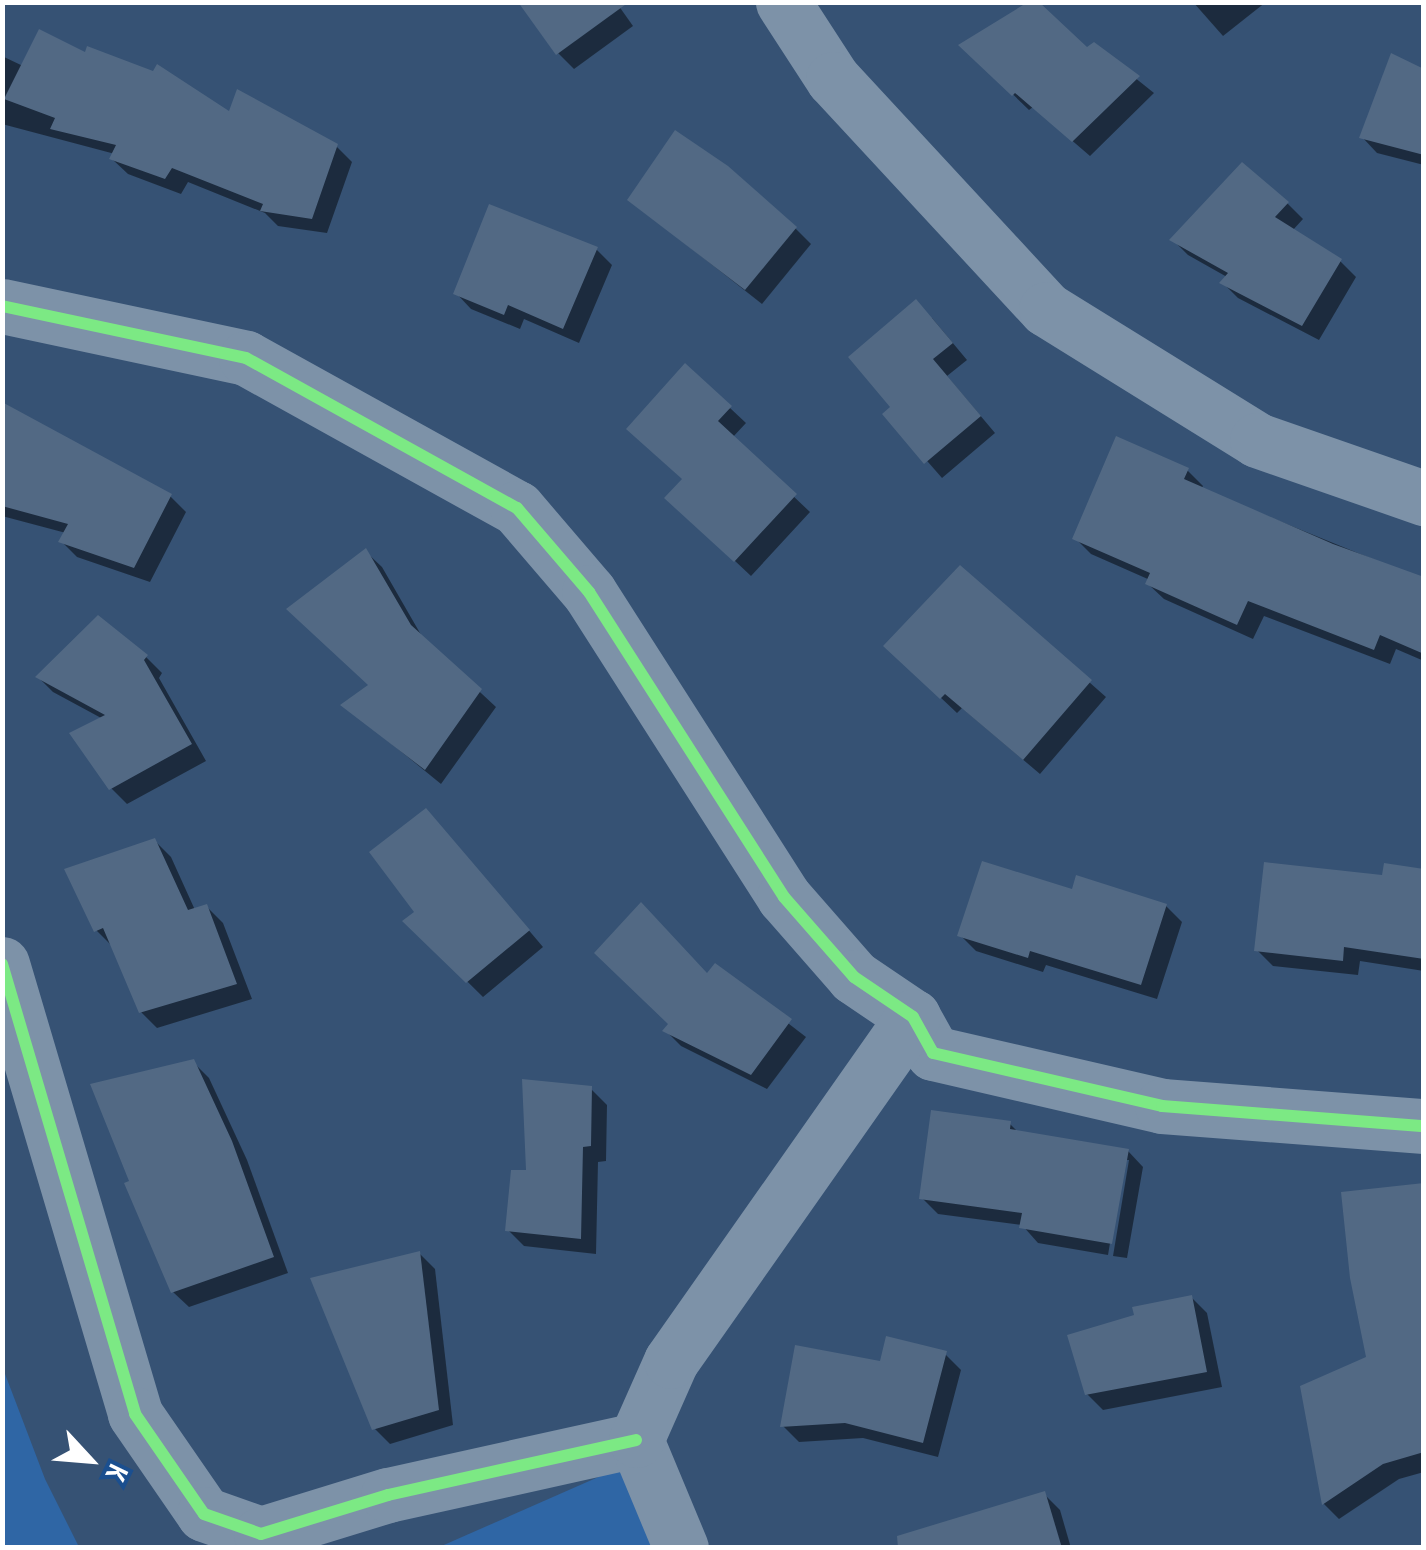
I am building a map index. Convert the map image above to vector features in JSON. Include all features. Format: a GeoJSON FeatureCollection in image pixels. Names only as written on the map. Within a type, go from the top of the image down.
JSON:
{"type":"FeatureCollection","features":[{"type":"Feature","properties":{"kind":"street"},"geometry":{"type":"LineString","coordinates":[[783,2],[833,79],[1046,309],[1258,440],[1424,498]]}},
{"type":"Feature","properties":{"kind":"street"},"geometry":{"type":"LineString","coordinates":[[2,306],[246,358],[517,508],[589,592],[784,897],[854,977],[914,1018],[933,1053],[1162,1106],[1424,1126]]}},
{"type":"Feature","properties":{"kind":"street"},"geometry":{"type":"LineString","coordinates":[[2,964],[136,1414],[204,1514],[261,1534],[388,1495],[636,1440]]}},
{"type":"Feature","properties":{"kind":"street"},"geometry":{"type":"LineString","coordinates":[[680,1548],[636,1440],[671,1360],[914,1018]]}},
{"type":"Feature","properties":{"kind":"shaded area"},"geometry":{"type":"Polygon","coordinates":[[[2,1366],[45,1479],[79,1547],[3,1547],[2,1366]]]}},
{"type":"Feature","properties":{"kind":"shaded area"},"geometry":{"type":"Polygon","coordinates":[[[628,1464],[658,1548],[437,1548],[628,1464]]]}},
{"type":"Feature","properties":{"kind":"building"},"geometry":{"type":"Polygon","coordinates":[[[518,2],[629,2],[556,55],[518,2]]]}},
{"type":"Feature","properties":{"kind":"building"},"geometry":{"type":"Polygon","coordinates":[[[1028,2],[1039,2],[1087,47],[1094,42],[1140,76],[1072,142],[1015,93],[1012,96],[958,45],[1028,2]]]}},
{"type":"Feature","properties":{"kind":"building"},"geometry":{"type":"Polygon","coordinates":[[[39,29],[85,52],[87,46],[153,71],[157,64],[229,111],[237,89],[338,144],[312,219],[260,211],[263,204],[172,168],[165,179],[109,159],[116,145],[50,129],[55,118],[4,99],[39,29]]]}},
{"type":"Feature","properties":{"kind":"building"},"geometry":{"type":"Polygon","coordinates":[[[1391,53],[1424,69],[1424,155],[1359,138],[1391,53]]]}},
{"type":"Feature","properties":{"kind":"building"},"geometry":{"type":"Polygon","coordinates":[[[675,130],[728,166],[797,227],[745,290],[627,200],[675,130]]]}},
{"type":"Feature","properties":{"kind":"building"},"geometry":{"type":"Polygon","coordinates":[[[1242,162],[1289,202],[1275,217],[1342,259],[1302,326],[1219,283],[1228,273],[1169,240],[1242,162]]]}},
{"type":"Feature","properties":{"kind":"building"},"geometry":{"type":"Polygon","coordinates":[[[489,204],[598,247],[563,329],[508,305],[504,315],[453,294],[489,204]]]}},
{"type":"Feature","properties":{"kind":"building"},"geometry":{"type":"Polygon","coordinates":[[[916,299],[953,343],[933,359],[981,416],[924,464],[882,414],[890,407],[848,357],[916,299]]]}},
{"type":"Feature","properties":{"kind":"building"},"geometry":{"type":"Polygon","coordinates":[[[685,363],[732,406],[718,421],[797,494],[734,562],[664,498],[682,479],[626,429],[685,363]]]}},
{"type":"Feature","properties":{"kind":"building"},"geometry":{"type":"Polygon","coordinates":[[[2,402],[172,494],[134,568],[58,542],[68,524],[2,506],[2,402]]]}},
{"type":"Feature","properties":{"kind":"building"},"geometry":{"type":"Polygon","coordinates":[[[1116,436],[1189,468],[1184,479],[1333,544],[1424,577],[1424,654],[1380,635],[1374,650],[1248,601],[1237,625],[1145,584],[1150,573],[1072,539],[1116,436]]]}},
{"type":"Feature","properties":{"kind":"building"},"geometry":{"type":"Polygon","coordinates":[[[366,548],[411,625],[482,689],[425,770],[340,705],[368,685],[286,609],[366,548]]]}},
{"type":"Feature","properties":{"kind":"building"},"geometry":{"type":"Polygon","coordinates":[[[960,565],[1092,680],[1023,760],[945,694],[940,699],[883,646],[960,565]]]}},
{"type":"Feature","properties":{"kind":"building"},"geometry":{"type":"Polygon","coordinates":[[[98,615],[148,655],[144,660],[192,744],[109,790],[69,733],[105,715],[35,677],[98,615]]]}},
{"type":"Feature","properties":{"kind":"building"},"geometry":{"type":"Polygon","coordinates":[[[426,808],[530,930],[466,983],[402,921],[414,912],[369,852],[426,808]]]}},
{"type":"Feature","properties":{"kind":"building"},"geometry":{"type":"Polygon","coordinates":[[[155,838],[188,910],[207,904],[237,984],[139,1013],[103,928],[94,932],[64,869],[155,838]]]}},
{"type":"Feature","properties":{"kind":"building"},"geometry":{"type":"Polygon","coordinates":[[[982,861],[1072,889],[1076,875],[1167,904],[1141,985],[1030,951],[1028,958],[957,936],[982,861]]]}},
{"type":"Feature","properties":{"kind":"building"},"geometry":{"type":"Polygon","coordinates":[[[1264,862],[1382,875],[1384,863],[1424,869],[1424,959],[1344,947],[1343,961],[1254,951],[1264,862]]]}},
{"type":"Feature","properties":{"kind":"building"},"geometry":{"type":"Polygon","coordinates":[[[641,902],[707,973],[715,963],[792,1019],[751,1075],[662,1031],[668,1024],[594,953],[641,902]]]}},
{"type":"Feature","properties":{"kind":"building"},"geometry":{"type":"Polygon","coordinates":[[[194,1059],[232,1141],[274,1257],[171,1293],[124,1183],[129,1181],[90,1084],[194,1059]]]}},
{"type":"Feature","properties":{"kind":"building"},"geometry":{"type":"Polygon","coordinates":[[[522,1079],[592,1086],[591,1146],[583,1147],[581,1239],[505,1231],[511,1170],[526,1170],[522,1079]]]}},
{"type":"Feature","properties":{"kind":"building"},"geometry":{"type":"Polygon","coordinates":[[[931,1110],[1011,1121],[1010,1129],[1129,1149],[1112,1244],[1019,1228],[1022,1213],[919,1199],[931,1110]]]}},
{"type":"Feature","properties":{"kind":"building"},"geometry":{"type":"Polygon","coordinates":[[[1424,1183],[1424,1452],[1383,1464],[1322,1505],[1300,1386],[1366,1357],[1350,1278],[1341,1192],[1424,1183]]]}},
{"type":"Feature","properties":{"kind":"building"},"geometry":{"type":"Polygon","coordinates":[[[420,1251],[439,1410],[372,1430],[310,1278],[420,1251]]]}},
{"type":"Feature","properties":{"kind":"building"},"geometry":{"type":"Polygon","coordinates":[[[1192,1295],[1207,1372],[1085,1395],[1067,1335],[1134,1315],[1132,1307],[1192,1295]]]}},
{"type":"Feature","properties":{"kind":"building"},"geometry":{"type":"Polygon","coordinates":[[[886,1336],[947,1351],[923,1443],[845,1423],[780,1427],[795,1345],[880,1361],[886,1336]]]}},
{"type":"Feature","properties":{"kind":"building"},"geometry":{"type":"Polygon","coordinates":[[[1045,1491],[1062,1548],[898,1548],[897,1536],[1045,1491]]]}},
{"type":"Feature","properties":{"kind":"cycle path"},"geometry":{"type":"LineString","coordinates":[[2,306],[246,358],[517,508],[589,592],[784,897],[854,977],[913,1017],[933,1053],[1162,1106],[1424,1126]]}},
{"type":"Feature","properties":{"kind":"cycle path"},"geometry":{"type":"LineString","coordinates":[[2,964],[135,1414],[204,1514],[261,1534],[388,1495],[636,1440]]}}]}
